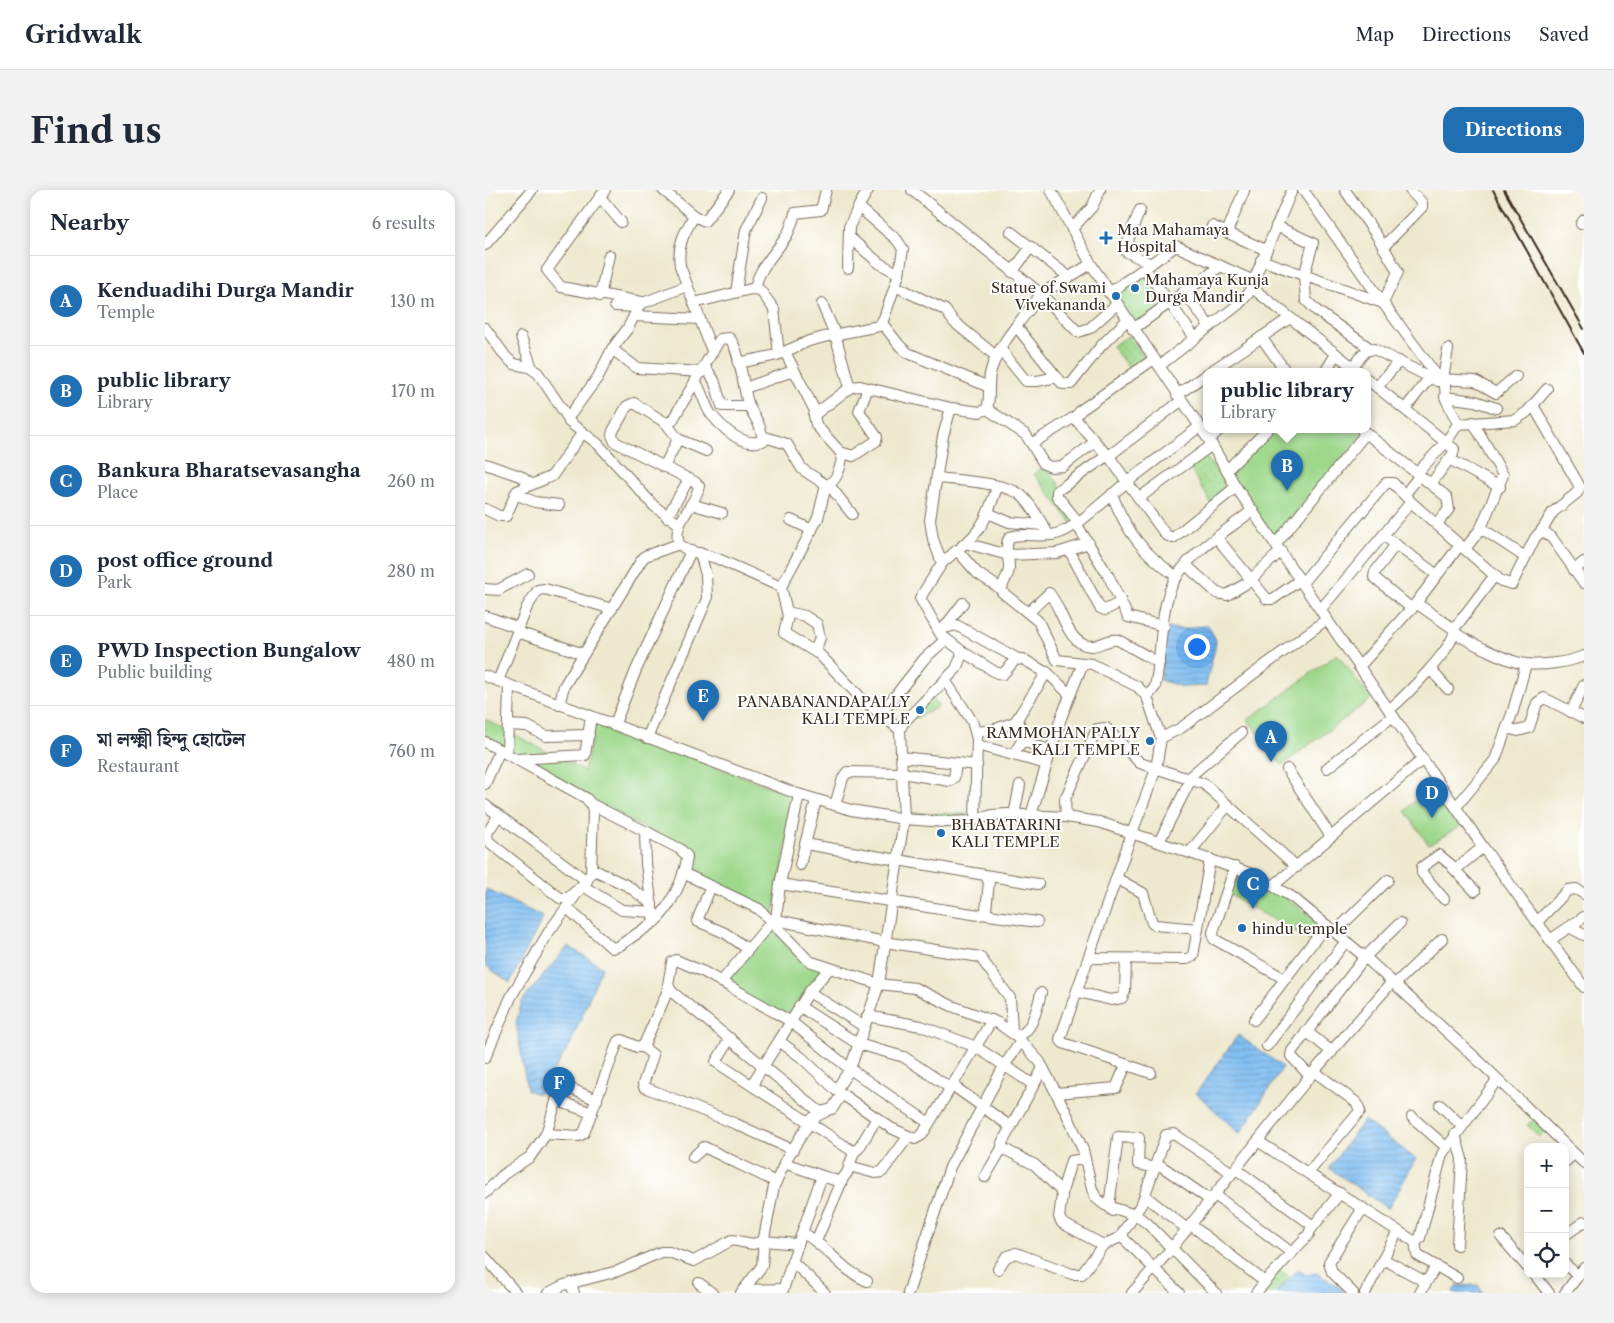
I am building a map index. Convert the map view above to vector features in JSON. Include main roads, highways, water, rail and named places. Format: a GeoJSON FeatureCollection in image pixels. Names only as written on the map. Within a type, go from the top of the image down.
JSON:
{"type":"FeatureCollection","features":[{"type":"Feature","properties":{"kind":"water"},"geometry":{"type":"Polygon","coordinates":[[[1208,625],[1216,640],[1206,686],[1182,687],[1160,680],[1167,628],[1189,629],[1208,625]]]}},
{"type":"Feature","properties":{"kind":"water"},"geometry":{"type":"Polygon","coordinates":[[[486,889],[543,917],[510,983],[485,965],[486,889]]]}},
{"type":"Feature","properties":{"kind":"water"},"geometry":{"type":"Polygon","coordinates":[[[568,946],[602,967],[570,1045],[538,1094],[527,1090],[516,1023],[522,1001],[568,946]]]}},
{"type":"Feature","properties":{"kind":"water"},"geometry":{"type":"Polygon","coordinates":[[[1238,1035],[1283,1067],[1240,1134],[1196,1093],[1238,1035]]]}},
{"type":"Feature","properties":{"kind":"water"},"geometry":{"type":"Polygon","coordinates":[[[1364,1120],[1416,1159],[1388,1209],[1329,1168],[1364,1120]]]}},
{"type":"Feature","properties":{"kind":"water"},"geometry":{"type":"Polygon","coordinates":[[[1298,1269],[1306,1275],[1317,1273],[1342,1289],[1344,1293],[1276,1293],[1298,1269]]]}},
{"type":"Feature","properties":{"kind":"water"},"geometry":{"type":"Polygon","coordinates":[[[1478,1285],[1483,1293],[1452,1293],[1457,1286],[1478,1285]]]}},
{"type":"Feature","properties":{"kind":"railway"},"geometry":{"type":"LineString","coordinates":[[1493,190],[1584,353]]}},
{"type":"Feature","properties":{"kind":"railway"},"geometry":{"type":"LineString","coordinates":[[1504,190],[1584,329]]}},
{"type":"Feature","properties":{"kind":"place","name":"Maa Mahamaya Hospital"},"geometry":{"type":"Point","coordinates":[1106,238]}},
{"type":"Feature","properties":{"kind":"place","name":"Mahamaya Kunja Durga Mandir"},"geometry":{"type":"Point","coordinates":[1135,288]}},
{"type":"Feature","properties":{"kind":"place","name":"Statue of Swami Vivekananda"},"geometry":{"type":"Point","coordinates":[1116,296]}},
{"type":"Feature","properties":{"kind":"place","name":"public library"},"geometry":{"type":"Point","coordinates":[1287,491]}},
{"type":"Feature","properties":{"kind":"place","name":"PANABANANDAPALLY KALI TEMPLE"},"geometry":{"type":"Point","coordinates":[920,710]}},
{"type":"Feature","properties":{"kind":"place","name":"PWD Inspection Bungalow"},"geometry":{"type":"Point","coordinates":[703,721]}},
{"type":"Feature","properties":{"kind":"place","name":"RAMMOHAN PALLY KALI TEMPLE"},"geometry":{"type":"Point","coordinates":[1150,741]}},
{"type":"Feature","properties":{"kind":"place","name":"Kenduadihi Durga Mandir"},"geometry":{"type":"Point","coordinates":[1271,762]}},
{"type":"Feature","properties":{"kind":"place","name":"post office ground"},"geometry":{"type":"Point","coordinates":[1432,818]}},
{"type":"Feature","properties":{"kind":"place","name":"BHABATARINI KALI TEMPLE"},"geometry":{"type":"Point","coordinates":[941,833]}},
{"type":"Feature","properties":{"kind":"place","name":"Bankura Bharatsevasangha"},"geometry":{"type":"Point","coordinates":[1253,909]}},
{"type":"Feature","properties":{"kind":"place","name":"hindu temple"},"geometry":{"type":"Point","coordinates":[1242,928]}},
{"type":"Feature","properties":{"kind":"place","name":"মা লক্ষ্মী হিন্দু হোটেল"},"geometry":{"type":"Point","coordinates":[559,1108]}}]}
